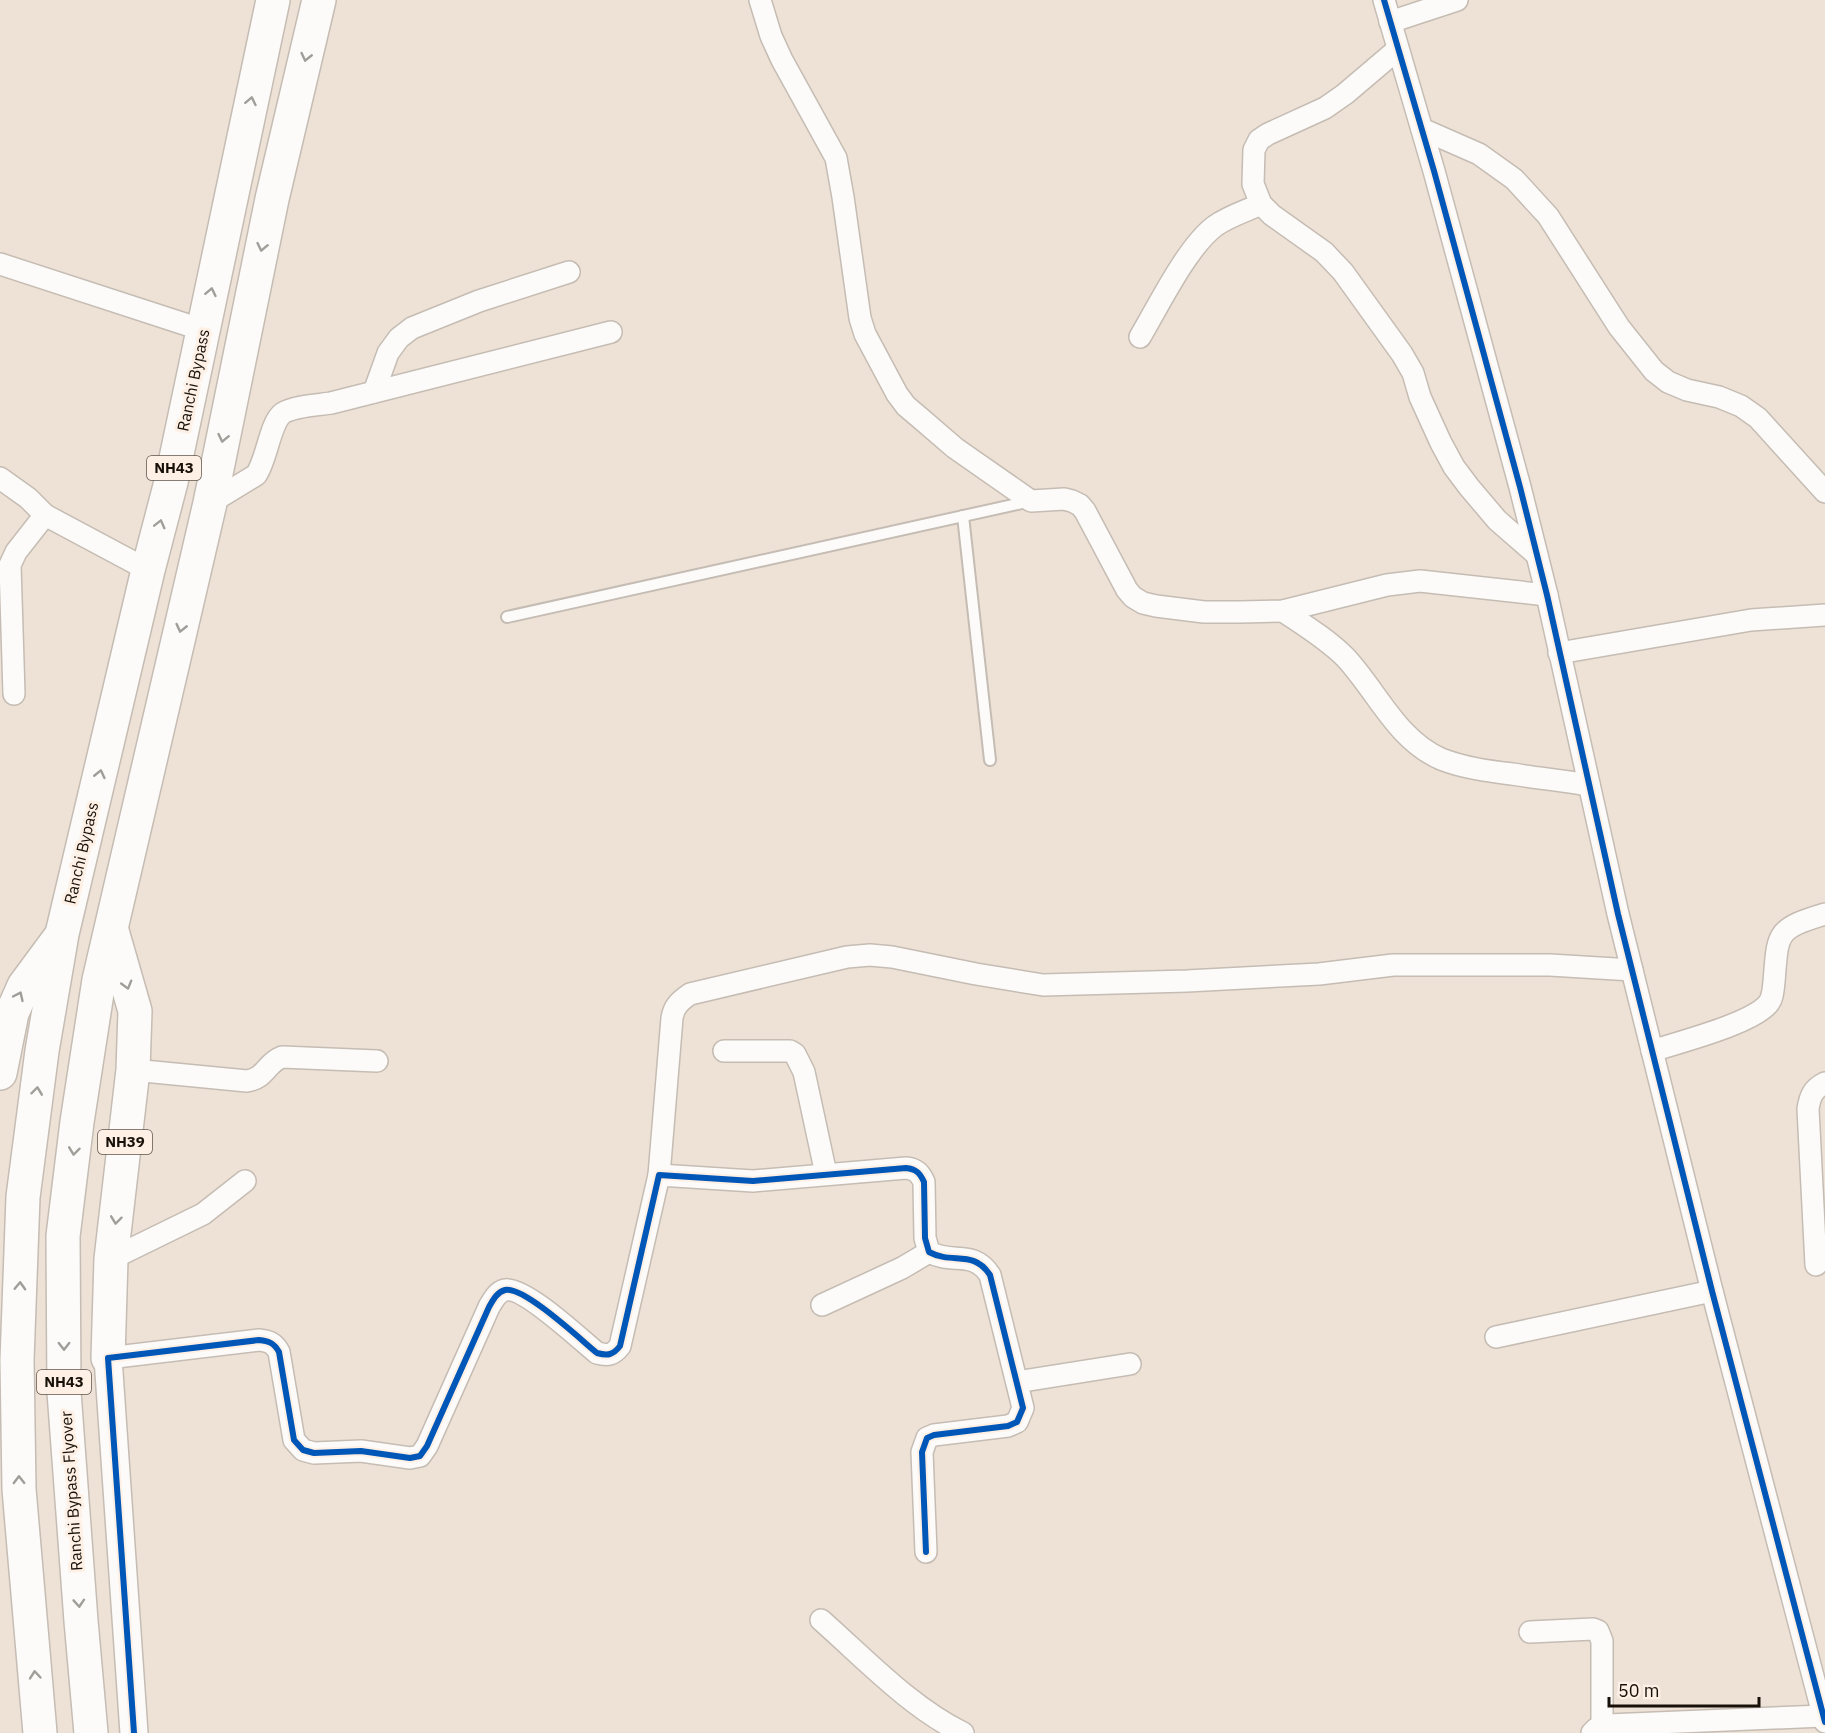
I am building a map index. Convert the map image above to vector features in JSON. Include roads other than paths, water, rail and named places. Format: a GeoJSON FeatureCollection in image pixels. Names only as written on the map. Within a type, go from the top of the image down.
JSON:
{"type":"FeatureCollection","features":[{"type":"Feature","properties":{"kind":"highway","name":"Ranchi Bypass"},"geometry":{"type":"LineString","coordinates":[[62,934],[171,482],[273,0]]}},
{"type":"Feature","properties":{"kind":"highway","name":"NH43"},"geometry":{"type":"LineString","coordinates":[[111,929],[210,503],[272,199],[319,0]]}},
{"type":"Feature","properties":{"kind":"highway","name":"NH39"},"geometry":{"type":"LineString","coordinates":[[108,1358],[111,1259],[133,1070],[135,1011],[111,929]]}},
{"type":"Feature","properties":{"kind":"highway","name":"Ranchi Bypass Flyover"},"geometry":{"type":"LineString","coordinates":[[90,1733],[64,1392],[63,1236],[77,1122],[99,980],[111,929]]}},
{"type":"Feature","properties":{"kind":"highway","name":"NH43"},"geometry":{"type":"LineString","coordinates":[[40,1733],[19,1489],[17,1360],[24,1197],[42,1051],[62,934]]}},
{"type":"Feature","properties":{"kind":"highway"},"geometry":{"type":"LineString","coordinates":[[0,1073],[12,1013],[24,986],[62,934]]}},
{"type":"Feature","properties":{"kind":"street"},"geometry":{"type":"LineString","coordinates":[[760,0],[771,36],[782,60],[836,159],[860,318],[865,334],[897,394],[912,412],[955,448],[1031,501],[1064,499],[1080,505],[1133,597],[1143,603],[1156,606],[1203,612],[1283,611],[1387,585],[1420,580],[1547,595]]}},
{"type":"Feature","properties":{"kind":"street"},"geometry":{"type":"LineString","coordinates":[[1384,0],[1422,129],[1538,555],[1632,970],[1712,1291],[1824,1719],[1772,1726],[1597,1730],[1602,1641],[1598,1631],[1593,1629],[1530,1632]]}},
{"type":"Feature","properties":{"kind":"street"},"geometry":{"type":"LineString","coordinates":[[1390,22],[1457,0]]}},
{"type":"Feature","properties":{"kind":"street"},"geometry":{"type":"LineString","coordinates":[[1398,49],[1325,108],[1259,140],[1254,150],[1253,184],[1261,204],[1272,215],[1324,252],[1343,272],[1413,373],[1420,398],[1454,467],[1497,520],[1538,555]]}},
{"type":"Feature","properties":{"kind":"street"},"geometry":{"type":"LineString","coordinates":[[1422,129],[1479,154],[1514,179],[1548,216],[1619,327],[1654,371],[1668,382],[1687,390],[1719,397],[1741,406],[1758,418],[1825,492]]}},
{"type":"Feature","properties":{"kind":"street"},"geometry":{"type":"LineString","coordinates":[[1140,337],[1201,238],[1216,225],[1261,204]]}},
{"type":"Feature","properties":{"kind":"street"},"geometry":{"type":"LineString","coordinates":[[0,264],[203,330]]}},
{"type":"Feature","properties":{"kind":"street"},"geometry":{"type":"LineString","coordinates":[[374,392],[388,353],[399,338],[412,328],[479,301],[569,272]]}},
{"type":"Feature","properties":{"kind":"street"},"geometry":{"type":"LineString","coordinates":[[210,503],[256,475],[261,468],[276,422],[283,413],[611,332]]}},
{"type":"Feature","properties":{"kind":"street"},"geometry":{"type":"LineString","coordinates":[[0,478],[28,498],[45,514],[148,570]]}},
{"type":"Feature","properties":{"kind":"street"},"geometry":{"type":"LineString","coordinates":[[14,694],[10,565],[16,552],[45,514]]}},
{"type":"Feature","properties":{"kind":"street"},"geometry":{"type":"LineString","coordinates":[[1283,611],[1319,635],[1343,655],[1361,675],[1379,703],[1400,729],[1419,745],[1440,758],[1470,768],[1589,785]]}},
{"type":"Feature","properties":{"kind":"street"},"geometry":{"type":"LineString","coordinates":[[1559,653],[1751,620],[1825,615]]}},
{"type":"Feature","properties":{"kind":"street"},"geometry":{"type":"LineString","coordinates":[[1652,1051],[1719,1029],[1758,1012],[1768,1004],[1773,996],[1776,952],[1780,938],[1787,928],[1797,922],[1825,914]]}},
{"type":"Feature","properties":{"kind":"street"},"geometry":{"type":"LineString","coordinates":[[108,1358],[259,1340],[269,1341],[276,1346],[279,1352],[294,1440],[303,1450],[314,1453],[361,1451],[410,1458],[420,1456],[427,1446],[489,1307],[502,1290],[513,1290],[533,1301],[597,1353],[607,1356],[614,1353],[620,1346],[659,1175],[672,1018],[678,1003],[690,994],[847,957],[870,955],[1043,984],[1188,981],[1319,974],[1393,965],[1550,965],[1632,970]]}},
{"type":"Feature","properties":{"kind":"street"},"geometry":{"type":"LineString","coordinates":[[724,1050],[790,1051],[795,1054],[804,1072],[826,1174]]}},
{"type":"Feature","properties":{"kind":"street"},"geometry":{"type":"LineString","coordinates":[[133,1070],[247,1081],[256,1080],[275,1059],[282,1057],[377,1061]]}},
{"type":"Feature","properties":{"kind":"street"},"geometry":{"type":"LineString","coordinates":[[1816,1265],[1808,1109],[1810,1096],[1817,1087],[1825,1083]]}},
{"type":"Feature","properties":{"kind":"street"},"geometry":{"type":"LineString","coordinates":[[659,1175],[753,1181],[914,1169],[921,1174],[924,1182],[925,1238],[929,1252]]}},
{"type":"Feature","properties":{"kind":"street"},"geometry":{"type":"LineString","coordinates":[[111,1259],[203,1214],[245,1181]]}},
{"type":"Feature","properties":{"kind":"street"},"geometry":{"type":"LineString","coordinates":[[822,1305],[902,1268],[929,1252]]}},
{"type":"Feature","properties":{"kind":"street"},"geometry":{"type":"LineString","coordinates":[[926,1552],[922,1452],[924,1442],[927,1438],[934,1436],[1008,1426],[1017,1422],[1023,1408],[990,1275],[984,1266],[976,1261],[940,1256],[929,1252]]}},
{"type":"Feature","properties":{"kind":"street"},"geometry":{"type":"LineString","coordinates":[[1496,1337],[1712,1291]]}},
{"type":"Feature","properties":{"kind":"street","name":"NH39"},"geometry":{"type":"LineString","coordinates":[[108,1358],[134,1733]]}},
{"type":"Feature","properties":{"kind":"street"},"geometry":{"type":"LineString","coordinates":[[1017,1382],[1130,1364]]}},
{"type":"Feature","properties":{"kind":"street"},"geometry":{"type":"LineString","coordinates":[[821,1620],[910,1698],[936,1718],[963,1733]]}},
{"type":"Feature","properties":{"kind":"lane"},"geometry":{"type":"LineString","coordinates":[[507,616],[1031,501]]}},
{"type":"Feature","properties":{"kind":"lane"},"geometry":{"type":"LineString","coordinates":[[963,516],[990,760]]}}]}
